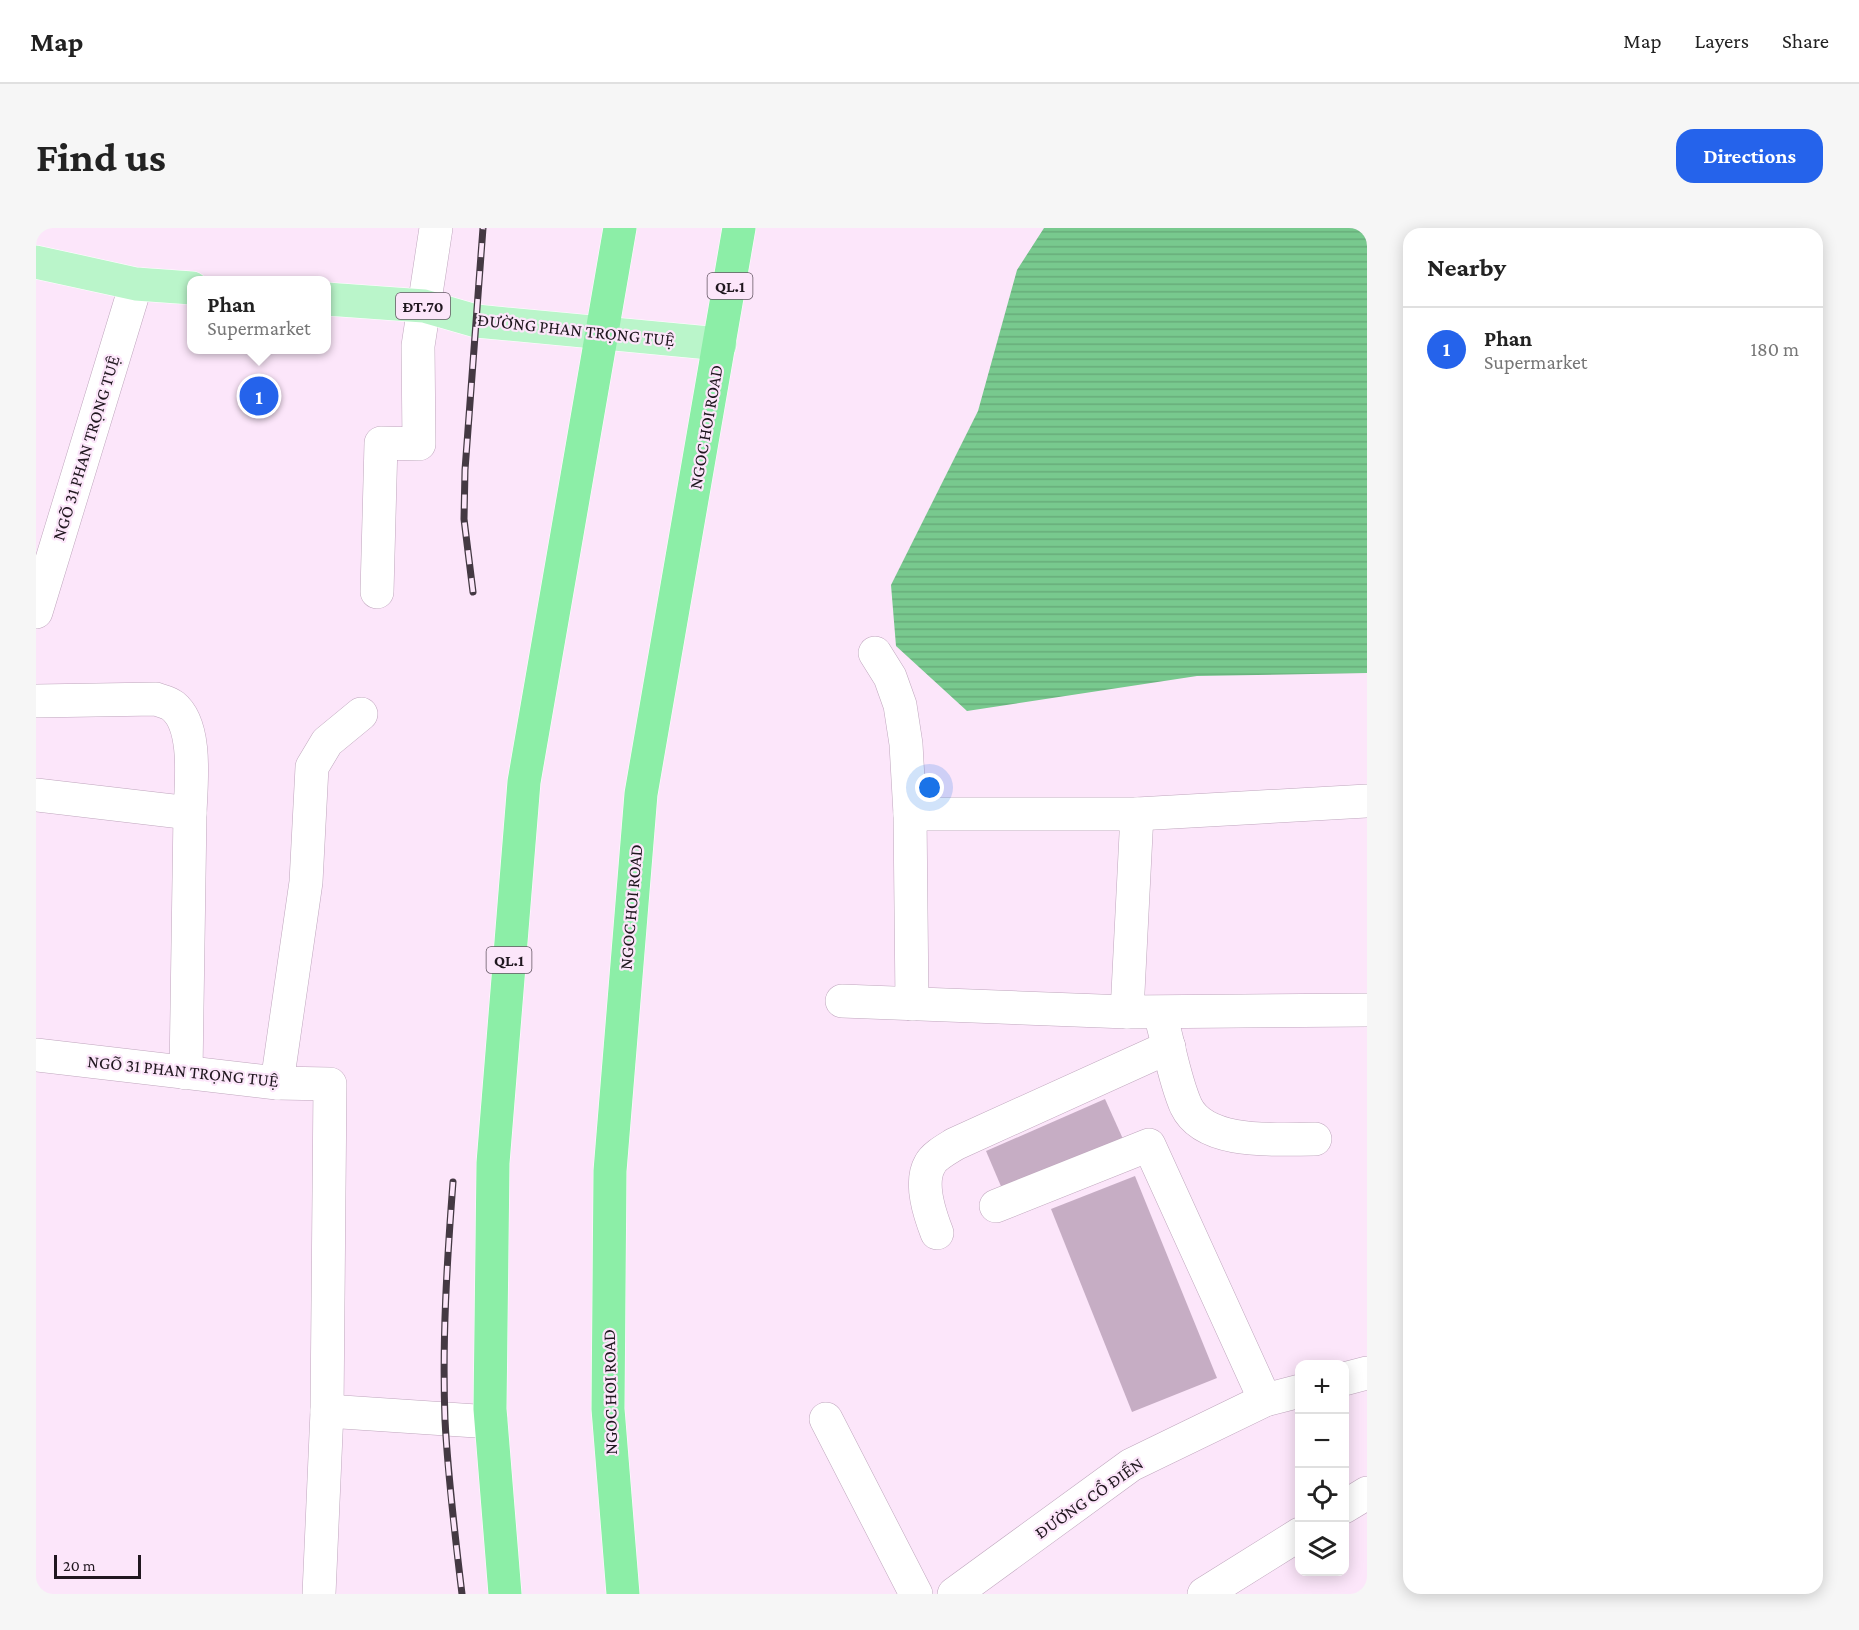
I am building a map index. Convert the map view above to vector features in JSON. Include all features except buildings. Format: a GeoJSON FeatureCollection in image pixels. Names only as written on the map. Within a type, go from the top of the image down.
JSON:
{"type":"FeatureCollection","features":[{"type":"Feature","properties":{"kind":"highway","name":"QL.1"},"geometry":{"type":"LineString","coordinates":[[505,1594],[491,1422],[493,1163],[524,782],[620,228]]}},
{"type":"Feature","properties":{"kind":"highway","name":"NGOC HOI ROAD"},"geometry":{"type":"LineString","coordinates":[[623,1594],[608,1409],[612,1147],[641,794],[739,228]]}},
{"type":"Feature","properties":{"kind":"main road"},"geometry":{"type":"LineString","coordinates":[[36,262],[136,284],[187,288]]}},
{"type":"Feature","properties":{"kind":"main road","name":"ĐƯỜNG PHAN TRỌNG TUỆ"},"geometry":{"type":"LineString","coordinates":[[331,299],[424,306],[476,321],[720,345]]}},
{"type":"Feature","properties":{"kind":"street"},"geometry":{"type":"LineString","coordinates":[[377,592],[381,443],[419,444],[418,346],[436,228]]}},
{"type":"Feature","properties":{"kind":"street","name":"NGÕ 31 PHAN TRỌNG TUỆ"},"geometry":{"type":"LineString","coordinates":[[36,612],[136,284]]}},
{"type":"Feature","properties":{"kind":"street"},"geometry":{"type":"LineString","coordinates":[[875,653],[890,677],[900,705],[906,744],[910,814],[912,1004]]}},
{"type":"Feature","properties":{"kind":"street"},"geometry":{"type":"LineString","coordinates":[[36,701],[156,699],[172,705],[182,717],[189,734],[191,771],[186,1072]]}},
{"type":"Feature","properties":{"kind":"street"},"geometry":{"type":"LineString","coordinates":[[277,1083],[306,882],[312,767],[327,742],[362,714]]}},
{"type":"Feature","properties":{"kind":"street"},"geometry":{"type":"LineString","coordinates":[[36,795],[190,813]]}},
{"type":"Feature","properties":{"kind":"street"},"geometry":{"type":"LineString","coordinates":[[910,814],[1137,814],[1367,801]]}},
{"type":"Feature","properties":{"kind":"street"},"geometry":{"type":"LineString","coordinates":[[1127,1012],[1137,814]]}},
{"type":"Feature","properties":{"kind":"street"},"geometry":{"type":"LineString","coordinates":[[842,1001],[1127,1012],[1367,1010]]}},
{"type":"Feature","properties":{"kind":"street"},"geometry":{"type":"LineString","coordinates":[[1160,1012],[1187,1108],[1201,1124],[1225,1134],[1261,1139],[1315,1139]]}},
{"type":"Feature","properties":{"kind":"street"},"geometry":{"type":"LineString","coordinates":[[937,1233],[928,1210],[926,1183],[930,1162],[955,1143],[1169,1047]]}},
{"type":"Feature","properties":{"kind":"street","name":"NGÕ 31 PHAN TRỌNG TUỆ"},"geometry":{"type":"LineString","coordinates":[[36,1055],[277,1083],[330,1084],[327,1411]]}},
{"type":"Feature","properties":{"kind":"street"},"geometry":{"type":"LineString","coordinates":[[996,1206],[1149,1145],[1265,1400]]}},
{"type":"Feature","properties":{"kind":"street"},"geometry":{"type":"LineString","coordinates":[[1349,1377],[1367,1372]]}},
{"type":"Feature","properties":{"kind":"street","name":"ĐƯỜNG CỔ ĐIỂN"},"geometry":{"type":"LineString","coordinates":[[954,1594],[1131,1465],[1265,1400],[1295,1392]]}},
{"type":"Feature","properties":{"kind":"street"},"geometry":{"type":"LineString","coordinates":[[319,1594],[327,1411],[491,1422]]}},
{"type":"Feature","properties":{"kind":"street"},"geometry":{"type":"LineString","coordinates":[[826,1419],[916,1594]]}},
{"type":"Feature","properties":{"kind":"street"},"geometry":{"type":"LineString","coordinates":[[1349,1503],[1367,1493]]}},
{"type":"Feature","properties":{"kind":"street"},"geometry":{"type":"LineString","coordinates":[[1203,1594],[1295,1536]]}},
{"type":"Feature","properties":{"kind":"shaded area"},"geometry":{"type":"Polygon","coordinates":[[[1044,228],[1367,228],[1367,673],[1197,676],[967,711],[896,646],[891,585],[978,411],[1017,270],[1044,228]]]}},
{"type":"Feature","properties":{"kind":"railway"},"geometry":{"type":"LineString","coordinates":[[473,592],[464,519],[465,470],[483,228]]}},
{"type":"Feature","properties":{"kind":"railway"},"geometry":{"type":"LineString","coordinates":[[453,1182],[446,1301],[444,1390],[448,1464],[462,1594]]}},
{"type":"Feature","properties":{"kind":"place","name":"Phan"},"geometry":{"type":"Point","coordinates":[259,396]}}]}
